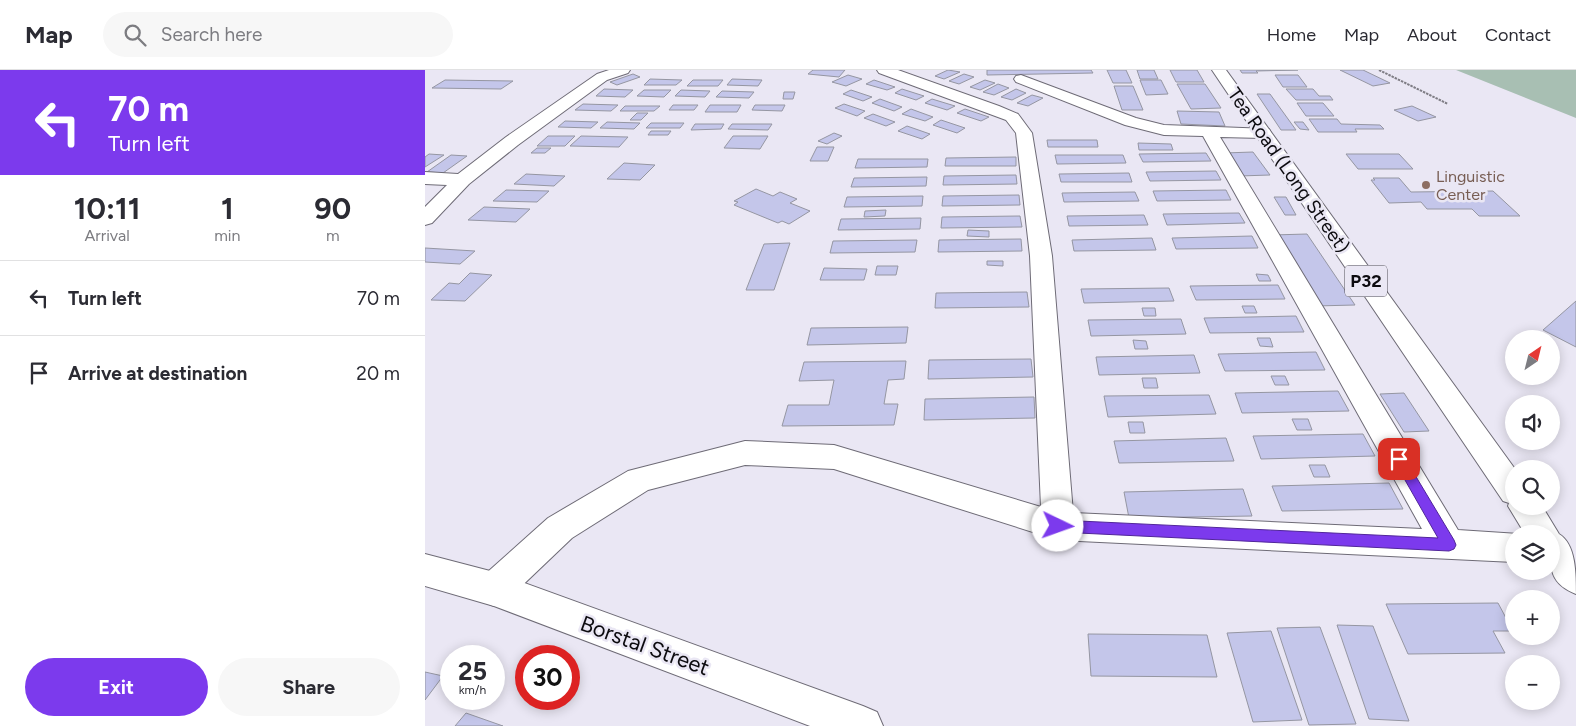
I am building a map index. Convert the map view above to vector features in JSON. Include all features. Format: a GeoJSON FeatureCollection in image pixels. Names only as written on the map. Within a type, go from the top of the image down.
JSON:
{"type":"FeatureCollection","features":[{"type":"Feature","properties":{"kind":"street"},"geometry":{"type":"LineString","coordinates":[[425,219],[462,180],[512,141],[602,77],[623,70]]}},
{"type":"Feature","properties":{"kind":"street"},"geometry":{"type":"LineString","coordinates":[[883,70],[993,109],[1012,118],[1024,132],[1041,256],[1058,526]]}},
{"type":"Feature","properties":{"kind":"street","name":"Tea Road (Long Street)"},"geometry":{"type":"LineString","coordinates":[[1219,70],[1505,479]]}},
{"type":"Feature","properties":{"kind":"street"},"geometry":{"type":"LineString","coordinates":[[1021,79],[1131,122],[1164,130],[1263,133]]}},
{"type":"Feature","properties":{"kind":"street"},"geometry":{"type":"LineString","coordinates":[[1208,132],[1449,545]]}},
{"type":"Feature","properties":{"kind":"street"},"geometry":{"type":"LineString","coordinates":[[425,178],[462,180]]}},
{"type":"Feature","properties":{"kind":"street"},"geometry":{"type":"LineString","coordinates":[[494,588],[560,528],[639,480],[745,453],[834,457],[1058,526],[1505,547]]}},
{"type":"Feature","properties":{"kind":"street"},"geometry":{"type":"LineString","coordinates":[[1560,557],[1576,577]]}},
{"type":"Feature","properties":{"kind":"street","name":"Borstal Street"},"geometry":{"type":"LineString","coordinates":[[425,570],[494,588],[863,726]]}},
{"type":"Feature","properties":{"kind":"path"},"geometry":{"type":"LineString","coordinates":[[1379,70],[1448,104]]}},
{"type":"Feature","properties":{"kind":"green space"},"geometry":{"type":"Polygon","coordinates":[[[1456,70],[1576,70],[1576,118],[1456,70]]]}},
{"type":"Feature","properties":{"kind":"building"},"geometry":{"type":"Polygon","coordinates":[[[813,70],[845,70],[839,77],[808,74],[813,70]]]}},
{"type":"Feature","properties":{"kind":"building"},"geometry":{"type":"Polygon","coordinates":[[[948,70],[960,72],[944,79],[935,76],[948,70]]]}},
{"type":"Feature","properties":{"kind":"building"},"geometry":{"type":"Polygon","coordinates":[[[987,70],[1091,70],[1093,73],[987,75],[987,70]]]}},
{"type":"Feature","properties":{"kind":"building"},"geometry":{"type":"Polygon","coordinates":[[[1107,70],[1126,70],[1132,83],[1113,83],[1107,70]]]}},
{"type":"Feature","properties":{"kind":"building"},"geometry":{"type":"Polygon","coordinates":[[[1137,70],[1154,70],[1158,79],[1140,79],[1137,70]]]}},
{"type":"Feature","properties":{"kind":"building"},"geometry":{"type":"Polygon","coordinates":[[[1170,70],[1197,70],[1204,82],[1176,82],[1170,70]]]}},
{"type":"Feature","properties":{"kind":"building"},"geometry":{"type":"Polygon","coordinates":[[[1240,70],[1298,70],[1242,73],[1240,70]]]}},
{"type":"Feature","properties":{"kind":"building"},"geometry":{"type":"Polygon","coordinates":[[[1340,70],[1363,70],[1390,83],[1373,86],[1340,70]]]}},
{"type":"Feature","properties":{"kind":"building"},"geometry":{"type":"Polygon","coordinates":[[[633,74],[640,77],[617,85],[610,82],[633,74]]]}},
{"type":"Feature","properties":{"kind":"building"},"geometry":{"type":"Polygon","coordinates":[[[964,74],[974,77],[959,84],[949,81],[964,74]]]}},
{"type":"Feature","properties":{"kind":"building"},"geometry":{"type":"Polygon","coordinates":[[[848,75],[862,79],[846,86],[832,82],[848,75]]]}},
{"type":"Feature","properties":{"kind":"building"},"geometry":{"type":"Polygon","coordinates":[[[1275,75],[1298,75],[1307,87],[1283,87],[1275,75]]]}},
{"type":"Feature","properties":{"kind":"building"},"geometry":{"type":"Polygon","coordinates":[[[650,79],[682,80],[676,85],[644,85],[650,79]]]}},
{"type":"Feature","properties":{"kind":"building"},"geometry":{"type":"Polygon","coordinates":[[[732,79],[762,80],[758,86],[727,85],[732,79]]]}},
{"type":"Feature","properties":{"kind":"building"},"geometry":{"type":"Polygon","coordinates":[[[445,80],[513,81],[501,89],[432,88],[445,80]]]}},
{"type":"Feature","properties":{"kind":"building"},"geometry":{"type":"Polygon","coordinates":[[[693,80],[723,80],[718,86],[687,86],[693,80]]]}},
{"type":"Feature","properties":{"kind":"building"},"geometry":{"type":"Polygon","coordinates":[[[874,80],[895,87],[887,90],[866,84],[874,80]]]}},
{"type":"Feature","properties":{"kind":"building"},"geometry":{"type":"Polygon","coordinates":[[[985,80],[995,83],[980,90],[970,87],[985,80]]]}},
{"type":"Feature","properties":{"kind":"building"},"geometry":{"type":"Polygon","coordinates":[[[1140,80],[1161,80],[1168,94],[1146,95],[1140,80]]]}},
{"type":"Feature","properties":{"kind":"building"},"geometry":{"type":"Polygon","coordinates":[[[998,84],[1009,88],[994,95],[983,92],[998,84]]]}},
{"type":"Feature","properties":{"kind":"building"},"geometry":{"type":"Polygon","coordinates":[[[1177,84],[1205,84],[1221,108],[1191,109],[1177,84]]]}},
{"type":"Feature","properties":{"kind":"building"},"geometry":{"type":"Polygon","coordinates":[[[1114,86],[1133,86],[1143,110],[1122,110],[1114,86]]]}},
{"type":"Feature","properties":{"kind":"building"},"geometry":{"type":"Polygon","coordinates":[[[604,89],[633,90],[625,97],[596,96],[604,89]]]}},
{"type":"Feature","properties":{"kind":"building"},"geometry":{"type":"Polygon","coordinates":[[[902,89],[924,96],[916,100],[895,93],[902,89]]]}},
{"type":"Feature","properties":{"kind":"building"},"geometry":{"type":"Polygon","coordinates":[[[1016,89],[1026,93],[1012,100],[1001,97],[1016,89]]]}},
{"type":"Feature","properties":{"kind":"building"},"geometry":{"type":"Polygon","coordinates":[[[1286,89],[1313,89],[1319,96],[1330,96],[1333,100],[1296,100],[1286,89]]]}},
{"type":"Feature","properties":{"kind":"building"},"geometry":{"type":"Polygon","coordinates":[[[644,90],[671,90],[664,97],[637,96],[644,90]]]}},
{"type":"Feature","properties":{"kind":"building"},"geometry":{"type":"Polygon","coordinates":[[[681,90],[710,91],[705,97],[675,96],[681,90]]]}},
{"type":"Feature","properties":{"kind":"building"},"geometry":{"type":"Polygon","coordinates":[[[851,90],[872,97],[863,101],[843,94],[851,90]]]}},
{"type":"Feature","properties":{"kind":"building"},"geometry":{"type":"Polygon","coordinates":[[[722,91],[754,92],[749,98],[716,97],[722,91]]]}},
{"type":"Feature","properties":{"kind":"building"},"geometry":{"type":"Polygon","coordinates":[[[784,92],[795,92],[793,99],[783,99],[784,92]]]}},
{"type":"Feature","properties":{"kind":"building"},"geometry":{"type":"Polygon","coordinates":[[[1257,94],[1270,94],[1296,130],[1281,130],[1257,94]]]}},
{"type":"Feature","properties":{"kind":"building"},"geometry":{"type":"Polygon","coordinates":[[[1032,95],[1043,98],[1028,106],[1017,103],[1032,95]]]}},
{"type":"Feature","properties":{"kind":"building"},"geometry":{"type":"Polygon","coordinates":[[[880,99],[902,107],[894,111],[872,103],[880,99]]]}},
{"type":"Feature","properties":{"kind":"building"},"geometry":{"type":"Polygon","coordinates":[[[932,99],[955,106],[947,110],[925,103],[932,99]]]}},
{"type":"Feature","properties":{"kind":"building"},"geometry":{"type":"Polygon","coordinates":[[[1297,103],[1323,103],[1334,116],[1306,116],[1297,103]]]}},
{"type":"Feature","properties":{"kind":"building"},"geometry":{"type":"Polygon","coordinates":[[[583,104],[618,105],[611,111],[575,110],[583,104]]]}},
{"type":"Feature","properties":{"kind":"building"},"geometry":{"type":"Polygon","coordinates":[[[844,104],[865,111],[857,116],[835,108],[844,104]]]}},
{"type":"Feature","properties":{"kind":"building"},"geometry":{"type":"Polygon","coordinates":[[[673,105],[698,105],[694,110],[669,110],[673,105]]]}},
{"type":"Feature","properties":{"kind":"building"},"geometry":{"type":"Polygon","coordinates":[[[710,105],[741,105],[737,112],[705,112],[710,105]]]}},
{"type":"Feature","properties":{"kind":"building"},"geometry":{"type":"Polygon","coordinates":[[[755,105],[785,105],[782,111],[752,110],[755,105]]]}},
{"type":"Feature","properties":{"kind":"building"},"geometry":{"type":"Polygon","coordinates":[[[625,106],[660,106],[654,111],[620,111],[625,106]]]}},
{"type":"Feature","properties":{"kind":"building"},"geometry":{"type":"Polygon","coordinates":[[[1412,106],[1436,117],[1418,121],[1394,110],[1412,106]]]}},
{"type":"Feature","properties":{"kind":"building"},"geometry":{"type":"Polygon","coordinates":[[[911,109],[933,117],[925,121],[902,114],[911,109]]]}},
{"type":"Feature","properties":{"kind":"building"},"geometry":{"type":"Polygon","coordinates":[[[965,109],[989,117],[981,121],[957,113],[965,109]]]}},
{"type":"Feature","properties":{"kind":"building"},"geometry":{"type":"Polygon","coordinates":[[[1177,111],[1219,112],[1225,126],[1181,124],[1177,111]]]}},
{"type":"Feature","properties":{"kind":"building"},"geometry":{"type":"Polygon","coordinates":[[[637,113],[648,113],[641,120],[630,120],[637,113]]]}},
{"type":"Feature","properties":{"kind":"building"},"geometry":{"type":"Polygon","coordinates":[[[873,114],[895,122],[886,126],[864,118],[873,114]]]}},
{"type":"Feature","properties":{"kind":"building"},"geometry":{"type":"Polygon","coordinates":[[[1309,119],[1337,119],[1341,124],[1380,125],[1384,129],[1355,129],[1357,132],[1318,132],[1309,119]]]}},
{"type":"Feature","properties":{"kind":"building"},"geometry":{"type":"Polygon","coordinates":[[[941,120],[965,128],[957,133],[933,125],[941,120]]]}},
{"type":"Feature","properties":{"kind":"building"},"geometry":{"type":"Polygon","coordinates":[[[565,121],[598,122],[591,128],[558,127],[565,121]]]}},
{"type":"Feature","properties":{"kind":"building"},"geometry":{"type":"Polygon","coordinates":[[[607,122],[640,123],[634,129],[600,128],[607,122]]]}},
{"type":"Feature","properties":{"kind":"building"},"geometry":{"type":"Polygon","coordinates":[[[1294,122],[1303,122],[1309,130],[1300,129],[1294,122]]]}},
{"type":"Feature","properties":{"kind":"building"},"geometry":{"type":"Polygon","coordinates":[[[651,123],[684,123],[680,128],[646,128],[651,123]]]}},
{"type":"Feature","properties":{"kind":"building"},"geometry":{"type":"Polygon","coordinates":[[[695,124],[724,124],[721,129],[691,130],[695,124]]]}},
{"type":"Feature","properties":{"kind":"building"},"geometry":{"type":"Polygon","coordinates":[[[732,124],[772,124],[768,130],[728,129],[732,124]]]}},
{"type":"Feature","properties":{"kind":"building"},"geometry":{"type":"Polygon","coordinates":[[[907,126],[930,134],[922,139],[898,131],[907,126]]]}},
{"type":"Feature","properties":{"kind":"building"},"geometry":{"type":"Polygon","coordinates":[[[651,131],[671,131],[668,135],[648,135],[651,131]]]}},
{"type":"Feature","properties":{"kind":"building"},"geometry":{"type":"Polygon","coordinates":[[[834,133],[842,136],[827,144],[818,141],[834,133]]]}},
{"type":"Feature","properties":{"kind":"building"},"geometry":{"type":"Polygon","coordinates":[[[548,136],[575,136],[565,146],[537,146],[548,136]]]}},
{"type":"Feature","properties":{"kind":"building"},"geometry":{"type":"Polygon","coordinates":[[[581,136],[628,137],[619,147],[570,146],[581,136]]]}},
{"type":"Feature","properties":{"kind":"building"},"geometry":{"type":"Polygon","coordinates":[[[733,136],[768,136],[760,149],[724,148],[733,136]]]}},
{"type":"Feature","properties":{"kind":"building"},"geometry":{"type":"Polygon","coordinates":[[[1047,140],[1097,140],[1098,147],[1048,147],[1047,140]]]}},
{"type":"Feature","properties":{"kind":"building"},"geometry":{"type":"Polygon","coordinates":[[[1138,143],[1171,144],[1173,150],[1139,150],[1138,143]]]}},
{"type":"Feature","properties":{"kind":"building"},"geometry":{"type":"Polygon","coordinates":[[[817,147],[834,147],[828,161],[810,161],[817,147]]]}},
{"type":"Feature","properties":{"kind":"building"},"geometry":{"type":"Polygon","coordinates":[[[537,148],[551,148],[545,153],[531,153],[537,148]]]}},
{"type":"Feature","properties":{"kind":"building"},"geometry":{"type":"Polygon","coordinates":[[[1253,152],[1270,175],[1239,176],[1224,153],[1253,152]]]}},
{"type":"Feature","properties":{"kind":"building"},"geometry":{"type":"Polygon","coordinates":[[[1206,153],[1211,161],[1143,162],[1139,154],[1206,153]]]}},
{"type":"Feature","properties":{"kind":"building"},"geometry":{"type":"Polygon","coordinates":[[[429,154],[444,155],[425,167],[425,157],[429,154]]]}},
{"type":"Feature","properties":{"kind":"building"},"geometry":{"type":"Polygon","coordinates":[[[1346,154],[1399,154],[1413,169],[1358,169],[1346,154]]]}},
{"type":"Feature","properties":{"kind":"building"},"geometry":{"type":"Polygon","coordinates":[[[451,155],[467,156],[443,173],[427,172],[451,155]]]}},
{"type":"Feature","properties":{"kind":"building"},"geometry":{"type":"Polygon","coordinates":[[[1055,155],[1123,155],[1126,163],[1057,164],[1055,155]]]}},
{"type":"Feature","properties":{"kind":"building"},"geometry":{"type":"Polygon","coordinates":[[[1016,157],[1016,166],[945,166],[946,158],[1016,157]]]}},
{"type":"Feature","properties":{"kind":"building"},"geometry":{"type":"Polygon","coordinates":[[[858,159],[928,159],[927,167],[855,168],[858,159]]]}},
{"type":"Feature","properties":{"kind":"building"},"geometry":{"type":"Polygon","coordinates":[[[624,163],[655,165],[640,180],[607,179],[624,163]]]}},
{"type":"Feature","properties":{"kind":"building"},"geometry":{"type":"Polygon","coordinates":[[[1216,171],[1221,180],[1150,181],[1146,172],[1216,171]]]}},
{"type":"Feature","properties":{"kind":"building"},"geometry":{"type":"Polygon","coordinates":[[[1129,173],[1132,182],[1061,182],[1059,174],[1129,173]]]}},
{"type":"Feature","properties":{"kind":"building"},"geometry":{"type":"Polygon","coordinates":[[[526,174],[565,176],[554,186],[514,184],[526,174]]]}},
{"type":"Feature","properties":{"kind":"building"},"geometry":{"type":"Polygon","coordinates":[[[1016,175],[1017,184],[943,185],[944,176],[1016,175]]]}},
{"type":"Feature","properties":{"kind":"building"},"geometry":{"type":"Polygon","coordinates":[[[927,177],[926,186],[851,187],[854,178],[927,177]]]}},
{"type":"Feature","properties":{"kind":"building"},"geometry":{"type":"Polygon","coordinates":[[[1373,178],[1399,178],[1411,192],[1493,191],[1520,216],[1479,216],[1472,209],[1427,209],[1421,202],[1389,203],[1371,180],[1375,180],[1373,178]]]}},
{"type":"Feature","properties":{"kind":"building"},"geometry":{"type":"Polygon","coordinates":[[[756,189],[773,196],[780,192],[797,199],[790,203],[810,211],[789,224],[782,221],[778,223],[734,205],[738,202],[734,201],[756,189]]]}},
{"type":"Feature","properties":{"kind":"building"},"geometry":{"type":"Polygon","coordinates":[[[506,190],[549,191],[537,202],[493,201],[506,190]]]}},
{"type":"Feature","properties":{"kind":"building"},"geometry":{"type":"Polygon","coordinates":[[[1226,190],[1231,200],[1157,201],[1153,191],[1226,190]]]}},
{"type":"Feature","properties":{"kind":"building"},"geometry":{"type":"Polygon","coordinates":[[[1135,192],[1139,201],[1064,202],[1062,193],[1135,192]]]}},
{"type":"Feature","properties":{"kind":"building"},"geometry":{"type":"Polygon","coordinates":[[[1019,195],[1020,205],[942,206],[943,196],[1019,195]]]}},
{"type":"Feature","properties":{"kind":"building"},"geometry":{"type":"Polygon","coordinates":[[[923,196],[922,206],[844,207],[847,197],[923,196]]]}},
{"type":"Feature","properties":{"kind":"building"},"geometry":{"type":"Polygon","coordinates":[[[1274,197],[1286,197],[1296,215],[1285,215],[1274,197]]]}},
{"type":"Feature","properties":{"kind":"building"},"geometry":{"type":"Polygon","coordinates":[[[484,207],[530,209],[516,222],[468,220],[484,207]]]}},
{"type":"Feature","properties":{"kind":"building"},"geometry":{"type":"Polygon","coordinates":[[[886,210],[885,216],[864,217],[865,211],[886,210]]]}},
{"type":"Feature","properties":{"kind":"building"},"geometry":{"type":"Polygon","coordinates":[[[1239,213],[1245,223],[1167,225],[1163,214],[1239,213]]]}},
{"type":"Feature","properties":{"kind":"building"},"geometry":{"type":"Polygon","coordinates":[[[1144,215],[1148,225],[1069,226],[1067,216],[1144,215]]]}},
{"type":"Feature","properties":{"kind":"building"},"geometry":{"type":"Polygon","coordinates":[[[1020,216],[1022,227],[941,228],[942,217],[1020,216]]]}},
{"type":"Feature","properties":{"kind":"building"},"geometry":{"type":"Polygon","coordinates":[[[921,218],[920,229],[838,230],[841,219],[921,218]]]}},
{"type":"Feature","properties":{"kind":"building"},"geometry":{"type":"Polygon","coordinates":[[[968,230],[989,231],[989,237],[967,236],[968,230]]]}},
{"type":"Feature","properties":{"kind":"building"},"geometry":{"type":"Polygon","coordinates":[[[1307,234],[1355,305],[1315,306],[1272,235],[1307,234]]]}},
{"type":"Feature","properties":{"kind":"building"},"geometry":{"type":"Polygon","coordinates":[[[1252,236],[1258,248],[1176,249],[1172,238],[1252,236]]]}},
{"type":"Feature","properties":{"kind":"building"},"geometry":{"type":"Polygon","coordinates":[[[1152,238],[1156,250],[1074,251],[1072,240],[1152,238]]]}},
{"type":"Feature","properties":{"kind":"building"},"geometry":{"type":"Polygon","coordinates":[[[1021,239],[1022,251],[938,252],[939,240],[1021,239]]]}},
{"type":"Feature","properties":{"kind":"building"},"geometry":{"type":"Polygon","coordinates":[[[917,240],[915,252],[830,253],[833,241],[917,240]]]}},
{"type":"Feature","properties":{"kind":"building"},"geometry":{"type":"Polygon","coordinates":[[[790,243],[774,290],[746,290],[764,244],[790,243]]]}},
{"type":"Feature","properties":{"kind":"building"},"geometry":{"type":"Polygon","coordinates":[[[425,248],[475,251],[460,264],[425,262],[425,248]]]}},
{"type":"Feature","properties":{"kind":"building"},"geometry":{"type":"Polygon","coordinates":[[[987,261],[1003,261],[1003,266],[987,265],[987,261]]]}},
{"type":"Feature","properties":{"kind":"building"},"geometry":{"type":"Polygon","coordinates":[[[877,266],[898,266],[896,275],[875,275],[877,266]]]}},
{"type":"Feature","properties":{"kind":"building"},"geometry":{"type":"Polygon","coordinates":[[[824,268],[867,269],[864,280],[820,280],[824,268]]]}},
{"type":"Feature","properties":{"kind":"building"},"geometry":{"type":"Polygon","coordinates":[[[470,273],[492,275],[465,301],[431,300],[449,283],[459,284],[470,273]]]}},
{"type":"Feature","properties":{"kind":"building"},"geometry":{"type":"Polygon","coordinates":[[[1256,274],[1268,275],[1271,281],[1259,281],[1256,274]]]}},
{"type":"Feature","properties":{"kind":"building"},"geometry":{"type":"Polygon","coordinates":[[[1278,285],[1285,299],[1196,300],[1190,286],[1278,285]]]}},
{"type":"Feature","properties":{"kind":"building"},"geometry":{"type":"Polygon","coordinates":[[[1169,288],[1174,301],[1084,303],[1081,289],[1169,288]]]}},
{"type":"Feature","properties":{"kind":"building"},"geometry":{"type":"Polygon","coordinates":[[[1027,292],[1029,307],[935,308],[936,293],[1027,292]]]}},
{"type":"Feature","properties":{"kind":"building"},"geometry":{"type":"Polygon","coordinates":[[[1576,301],[1576,347],[1560,339],[1560,330],[1543,330],[1576,301]]]}},
{"type":"Feature","properties":{"kind":"building"},"geometry":{"type":"Polygon","coordinates":[[[1242,306],[1254,306],[1257,313],[1245,313],[1242,306]]]}},
{"type":"Feature","properties":{"kind":"building"},"geometry":{"type":"Polygon","coordinates":[[[1142,308],[1155,308],[1156,316],[1144,316],[1142,308]]]}},
{"type":"Feature","properties":{"kind":"building"},"geometry":{"type":"Polygon","coordinates":[[[1296,316],[1304,332],[1210,333],[1204,318],[1296,316]]]}},
{"type":"Feature","properties":{"kind":"building"},"geometry":{"type":"Polygon","coordinates":[[[1181,319],[1186,334],[1091,336],[1088,320],[1181,319]]]}},
{"type":"Feature","properties":{"kind":"building"},"geometry":{"type":"Polygon","coordinates":[[[908,327],[906,343],[807,345],[811,328],[908,327]]]}},
{"type":"Feature","properties":{"kind":"building"},"geometry":{"type":"Polygon","coordinates":[[[1257,338],[1270,338],[1273,347],[1260,346],[1257,338]]]}},
{"type":"Feature","properties":{"kind":"building"},"geometry":{"type":"Polygon","coordinates":[[[1133,340],[1146,341],[1148,349],[1135,349],[1133,340]]]}},
{"type":"Feature","properties":{"kind":"building"},"geometry":{"type":"Polygon","coordinates":[[[1316,352],[1325,370],[1225,371],[1218,354],[1316,352]]]}},
{"type":"Feature","properties":{"kind":"building"},"geometry":{"type":"Polygon","coordinates":[[[1194,355],[1200,373],[1099,375],[1096,357],[1194,355]]]}},
{"type":"Feature","properties":{"kind":"building"},"geometry":{"type":"Polygon","coordinates":[[[1031,359],[1033,377],[928,379],[929,360],[1031,359]]]}},
{"type":"Feature","properties":{"kind":"building"},"geometry":{"type":"Polygon","coordinates":[[[906,361],[904,379],[888,380],[884,404],[898,404],[894,425],[782,426],[788,405],[829,405],[834,380],[799,381],[804,362],[906,361]]]}},
{"type":"Feature","properties":{"kind":"building"},"geometry":{"type":"Polygon","coordinates":[[[1271,376],[1285,376],[1289,385],[1275,385],[1271,376]]]}},
{"type":"Feature","properties":{"kind":"building"},"geometry":{"type":"Polygon","coordinates":[[[1142,378],[1156,378],[1158,388],[1144,388],[1142,378]]]}},
{"type":"Feature","properties":{"kind":"building"},"geometry":{"type":"Polygon","coordinates":[[[1338,391],[1349,411],[1242,413],[1235,393],[1338,391]]]}},
{"type":"Feature","properties":{"kind":"building"},"geometry":{"type":"Polygon","coordinates":[[[1404,393],[1429,431],[1404,432],[1380,394],[1404,393]]]}},
{"type":"Feature","properties":{"kind":"building"},"geometry":{"type":"Polygon","coordinates":[[[1209,395],[1216,414],[1108,417],[1104,396],[1209,395]]]}},
{"type":"Feature","properties":{"kind":"building"},"geometry":{"type":"Polygon","coordinates":[[[1034,397],[1035,418],[924,420],[925,399],[1034,397]]]}},
{"type":"Feature","properties":{"kind":"building"},"geometry":{"type":"Polygon","coordinates":[[[1292,419],[1308,419],[1312,430],[1297,430],[1292,419]]]}},
{"type":"Feature","properties":{"kind":"building"},"geometry":{"type":"Polygon","coordinates":[[[1128,422],[1143,422],[1145,433],[1130,433],[1128,422]]]}},
{"type":"Feature","properties":{"kind":"building"},"geometry":{"type":"Polygon","coordinates":[[[1363,434],[1375,456],[1261,459],[1253,436],[1363,434]]]}},
{"type":"Feature","properties":{"kind":"building"},"geometry":{"type":"Polygon","coordinates":[[[1226,438],[1234,461],[1119,463],[1114,441],[1226,438]]]}},
{"type":"Feature","properties":{"kind":"building"},"geometry":{"type":"Polygon","coordinates":[[[1309,465],[1325,465],[1330,477],[1314,477],[1309,465]]]}},
{"type":"Feature","properties":{"kind":"building"},"geometry":{"type":"Polygon","coordinates":[[[1389,483],[1403,509],[1282,511],[1272,486],[1389,483]]]}},
{"type":"Feature","properties":{"kind":"building"},"geometry":{"type":"Polygon","coordinates":[[[1243,489],[1252,516],[1129,518],[1124,492],[1243,489]]]}},
{"type":"Feature","properties":{"kind":"building"},"geometry":{"type":"Polygon","coordinates":[[[1498,603],[1505,616],[1505,631],[1493,631],[1505,653],[1408,654],[1386,604],[1498,603]]]}},
{"type":"Feature","properties":{"kind":"building"},"geometry":{"type":"Polygon","coordinates":[[[1337,625],[1373,626],[1409,721],[1369,719],[1337,625]]]}},
{"type":"Feature","properties":{"kind":"building"},"geometry":{"type":"Polygon","coordinates":[[[1320,627],[1356,724],[1309,725],[1277,628],[1320,627]]]}},
{"type":"Feature","properties":{"kind":"building"},"geometry":{"type":"Polygon","coordinates":[[[1271,631],[1302,720],[1253,722],[1227,633],[1271,631]]]}},
{"type":"Feature","properties":{"kind":"building"},"geometry":{"type":"Polygon","coordinates":[[[1088,634],[1207,635],[1217,677],[1091,676],[1088,634]]]}},
{"type":"Feature","properties":{"kind":"building"},"geometry":{"type":"Polygon","coordinates":[[[425,672],[440,675],[440,680],[425,700],[425,672]]]}},
{"type":"Feature","properties":{"kind":"building"},"geometry":{"type":"Polygon","coordinates":[[[466,713],[503,726],[455,726],[466,713]]]}},
{"type":"Feature","properties":{"kind":"place","name":"Linguistic Center"},"geometry":{"type":"Point","coordinates":[1426,185]}},
{"type":"Feature","properties":{"kind":"route"},"geometry":{"type":"LineString","coordinates":[[1058,526],[1449,545],[1399,459]]}}]}
